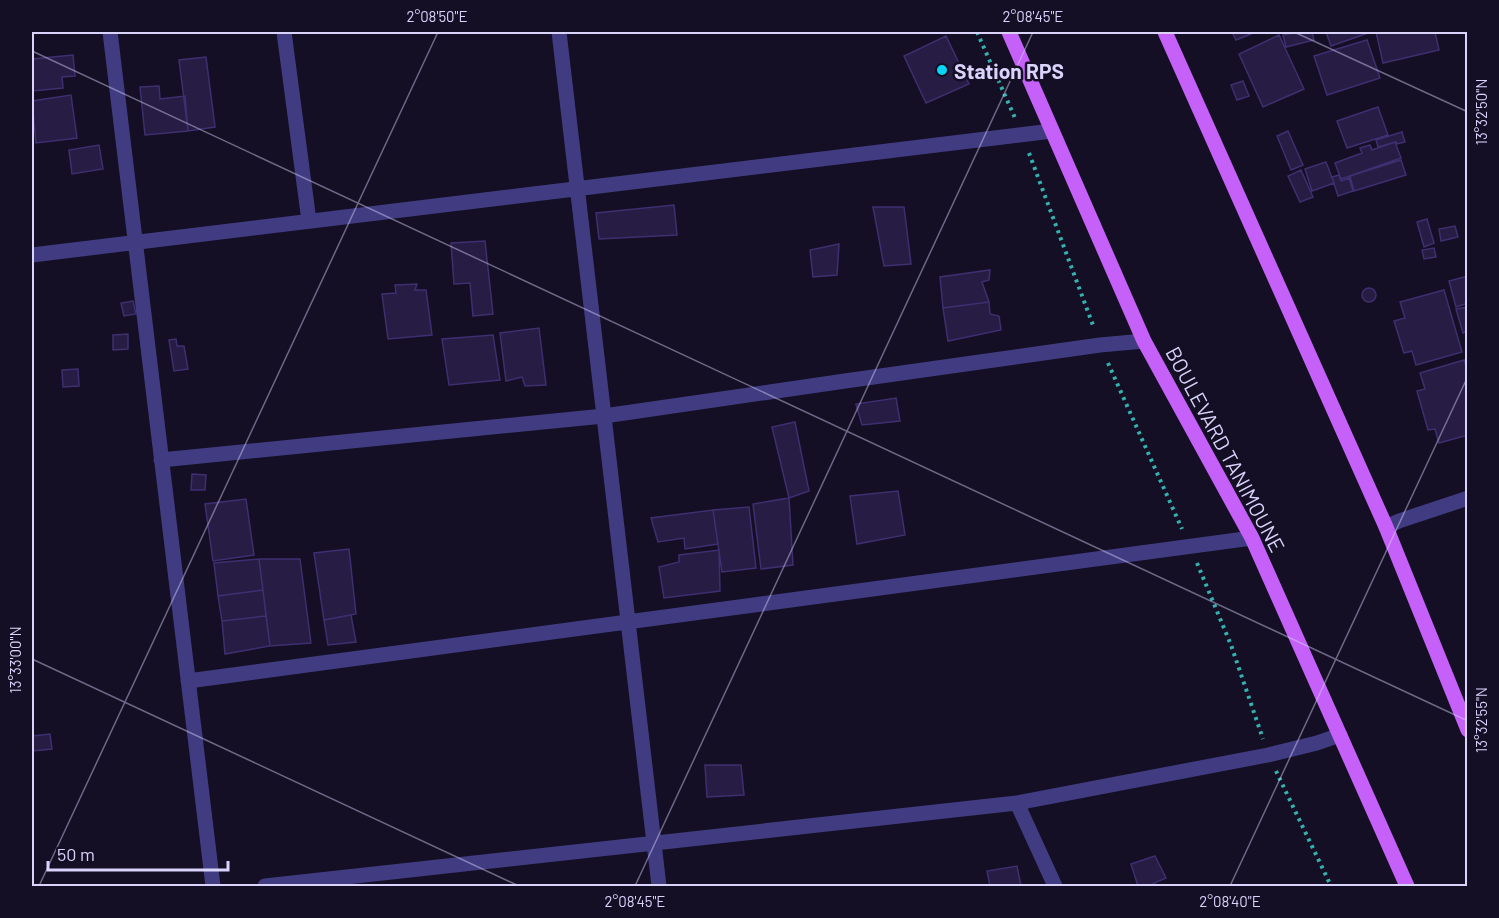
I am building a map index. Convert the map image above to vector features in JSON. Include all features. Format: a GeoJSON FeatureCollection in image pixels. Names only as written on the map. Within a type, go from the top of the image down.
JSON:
{"type":"FeatureCollection","features":[{"type":"Feature","properties":{"kind":"main road","name":"BOULEVARD TANIMOUNE"},"geometry":{"type":"LineString","coordinates":[[1009,32],[1144,341],[1252,538],[1407,886]]}},
{"type":"Feature","properties":{"kind":"main road"},"geometry":{"type":"LineString","coordinates":[[1165,32],[1386,527],[1467,730]]}},
{"type":"Feature","properties":{"kind":"street"},"geometry":{"type":"LineString","coordinates":[[110,32],[213,886]]}},
{"type":"Feature","properties":{"kind":"street"},"geometry":{"type":"LineString","coordinates":[[284,32],[309,221]]}},
{"type":"Feature","properties":{"kind":"street"},"geometry":{"type":"LineString","coordinates":[[559,32],[659,886]]}},
{"type":"Feature","properties":{"kind":"street"},"geometry":{"type":"LineString","coordinates":[[32,255],[1052,131]]}},
{"type":"Feature","properties":{"kind":"street"},"geometry":{"type":"LineString","coordinates":[[161,460],[604,416],[1100,345],[1144,341]]}},
{"type":"Feature","properties":{"kind":"street"},"geometry":{"type":"LineString","coordinates":[[1386,527],[1467,498]]}},
{"type":"Feature","properties":{"kind":"street"},"geometry":{"type":"LineString","coordinates":[[188,681],[1252,538]]}},
{"type":"Feature","properties":{"kind":"street"},"geometry":{"type":"LineString","coordinates":[[265,886],[654,845],[1017,803],[1268,755],[1340,735]]}},
{"type":"Feature","properties":{"kind":"street"},"geometry":{"type":"LineString","coordinates":[[1017,803],[1055,886]]}},
{"type":"Feature","properties":{"kind":"path"},"geometry":{"type":"LineString","coordinates":[[977,32],[1022,134],[1100,345],[1191,547],[1231,645],[1268,755],[1331,886]]}},
{"type":"Feature","properties":{"kind":"building"},"geometry":{"type":"Polygon","coordinates":[[[1232,32],[1250,32],[1251,34],[1236,40],[1232,32]]]}},
{"type":"Feature","properties":{"kind":"building"},"geometry":{"type":"Polygon","coordinates":[[[1312,32],[1314,40],[1286,47],[1283,35],[1312,32]]]}},
{"type":"Feature","properties":{"kind":"building"},"geometry":{"type":"Polygon","coordinates":[[[1326,32],[1371,32],[1331,46],[1326,32]]]}},
{"type":"Feature","properties":{"kind":"building"},"geometry":{"type":"Polygon","coordinates":[[[1376,32],[1435,32],[1439,50],[1383,63],[1376,32]]]}},
{"type":"Feature","properties":{"kind":"building"},"geometry":{"type":"Polygon","coordinates":[[[1279,35],[1304,89],[1263,107],[1239,54],[1279,35]]]}},
{"type":"Feature","properties":{"kind":"building"},"geometry":{"type":"Polygon","coordinates":[[[946,36],[969,84],[926,103],[904,56],[946,36]]]}},
{"type":"Feature","properties":{"kind":"building"},"geometry":{"type":"Polygon","coordinates":[[[1367,40],[1380,78],[1327,95],[1314,56],[1367,40]]]}},
{"type":"Feature","properties":{"kind":"building"},"geometry":{"type":"Polygon","coordinates":[[[73,55],[75,76],[62,77],[63,88],[32,91],[32,59],[73,55]]]}},
{"type":"Feature","properties":{"kind":"building"},"geometry":{"type":"Polygon","coordinates":[[[206,57],[215,127],[188,131],[179,60],[206,57]]]}},
{"type":"Feature","properties":{"kind":"building"},"geometry":{"type":"Polygon","coordinates":[[[1243,81],[1249,96],[1237,100],[1231,85],[1243,81]]]}},
{"type":"Feature","properties":{"kind":"building"},"geometry":{"type":"Polygon","coordinates":[[[159,86],[160,99],[185,96],[188,131],[145,135],[140,87],[159,86]]]}},
{"type":"Feature","properties":{"kind":"building"},"geometry":{"type":"Polygon","coordinates":[[[71,95],[77,138],[36,143],[32,101],[71,95]]]}},
{"type":"Feature","properties":{"kind":"building"},"geometry":{"type":"Polygon","coordinates":[[[1378,107],[1388,135],[1347,148],[1337,121],[1378,107]]]}},
{"type":"Feature","properties":{"kind":"building"},"geometry":{"type":"Polygon","coordinates":[[[1288,131],[1303,165],[1291,170],[1277,136],[1288,131]]]}},
{"type":"Feature","properties":{"kind":"building"},"geometry":{"type":"Polygon","coordinates":[[[1402,132],[1405,142],[1378,147],[1376,140],[1402,132]]]}},
{"type":"Feature","properties":{"kind":"building"},"geometry":{"type":"Polygon","coordinates":[[[1395,142],[1401,158],[1341,179],[1335,163],[1362,153],[1360,148],[1370,145],[1372,150],[1395,142]]]}},
{"type":"Feature","properties":{"kind":"building"},"geometry":{"type":"Polygon","coordinates":[[[99,145],[103,169],[72,174],[69,150],[99,145]]]}},
{"type":"Feature","properties":{"kind":"building"},"geometry":{"type":"Polygon","coordinates":[[[1401,160],[1406,175],[1354,191],[1350,176],[1401,160]]]}},
{"type":"Feature","properties":{"kind":"building"},"geometry":{"type":"Polygon","coordinates":[[[1326,162],[1334,183],[1312,191],[1305,169],[1326,162]]]}},
{"type":"Feature","properties":{"kind":"building"},"geometry":{"type":"Polygon","coordinates":[[[1301,170],[1313,197],[1300,202],[1288,176],[1301,170]]]}},
{"type":"Feature","properties":{"kind":"building"},"geometry":{"type":"Polygon","coordinates":[[[1339,175],[1341,181],[1349,178],[1353,191],[1338,196],[1332,177],[1339,175]]]}},
{"type":"Feature","properties":{"kind":"building"},"geometry":{"type":"Polygon","coordinates":[[[674,205],[677,235],[599,239],[596,213],[674,205]]]}},
{"type":"Feature","properties":{"kind":"building"},"geometry":{"type":"Polygon","coordinates":[[[873,207],[904,207],[911,264],[884,266],[873,207]]]}},
{"type":"Feature","properties":{"kind":"building"},"geometry":{"type":"Polygon","coordinates":[[[1427,219],[1434,243],[1424,247],[1417,222],[1427,219]]]}},
{"type":"Feature","properties":{"kind":"building"},"geometry":{"type":"Polygon","coordinates":[[[1455,226],[1458,237],[1441,241],[1439,229],[1455,226]]]}},
{"type":"Feature","properties":{"kind":"building"},"geometry":{"type":"Polygon","coordinates":[[[485,241],[493,314],[473,316],[470,283],[454,284],[451,243],[485,241]]]}},
{"type":"Feature","properties":{"kind":"building"},"geometry":{"type":"Polygon","coordinates":[[[839,244],[837,275],[813,277],[810,250],[839,244]]]}},
{"type":"Feature","properties":{"kind":"building"},"geometry":{"type":"Polygon","coordinates":[[[1434,248],[1436,257],[1424,259],[1422,250],[1434,248]]]}},
{"type":"Feature","properties":{"kind":"building"},"geometry":{"type":"Polygon","coordinates":[[[990,270],[989,280],[982,282],[989,302],[943,308],[940,277],[990,270]]]}},
{"type":"Feature","properties":{"kind":"building"},"geometry":{"type":"Polygon","coordinates":[[[1468,276],[1468,303],[1456,307],[1449,281],[1468,276]]]}},
{"type":"Feature","properties":{"kind":"building"},"geometry":{"type":"Polygon","coordinates":[[[417,284],[415,290],[426,290],[432,335],[388,339],[382,294],[396,293],[395,285],[417,284]]]}},
{"type":"Feature","properties":{"kind":"building"},"geometry":{"type":"Polygon","coordinates":[[[1366,288],[1372,288],[1376,295],[1372,302],[1366,302],[1362,298],[1362,292],[1366,288]]]}},
{"type":"Feature","properties":{"kind":"building"},"geometry":{"type":"Polygon","coordinates":[[[1444,290],[1462,352],[1416,365],[1412,351],[1404,353],[1394,321],[1405,318],[1400,302],[1444,290]]]}},
{"type":"Feature","properties":{"kind":"building"},"geometry":{"type":"Polygon","coordinates":[[[133,301],[136,314],[124,316],[121,303],[133,301]]]}},
{"type":"Feature","properties":{"kind":"building"},"geometry":{"type":"Polygon","coordinates":[[[989,302],[990,314],[999,316],[1001,330],[948,341],[943,308],[989,302]]]}},
{"type":"Feature","properties":{"kind":"building"},"geometry":{"type":"Polygon","coordinates":[[[1468,307],[1468,331],[1463,333],[1456,309],[1468,307]]]}},
{"type":"Feature","properties":{"kind":"building"},"geometry":{"type":"Polygon","coordinates":[[[539,328],[546,385],[525,386],[522,377],[506,381],[500,333],[539,328]]]}},
{"type":"Feature","properties":{"kind":"building"},"geometry":{"type":"Polygon","coordinates":[[[128,334],[128,349],[113,350],[113,335],[128,334]]]}},
{"type":"Feature","properties":{"kind":"building"},"geometry":{"type":"Polygon","coordinates":[[[493,335],[500,380],[449,385],[442,339],[493,335]]]}},
{"type":"Feature","properties":{"kind":"building"},"geometry":{"type":"Polygon","coordinates":[[[176,339],[177,346],[184,346],[188,369],[174,371],[169,340],[176,339]]]}},
{"type":"Feature","properties":{"kind":"building"},"geometry":{"type":"Polygon","coordinates":[[[1464,360],[1468,373],[1468,435],[1439,443],[1435,429],[1428,430],[1417,391],[1425,389],[1420,373],[1464,360]]]}},
{"type":"Feature","properties":{"kind":"building"},"geometry":{"type":"Polygon","coordinates":[[[78,369],[79,386],[63,387],[62,370],[78,369]]]}},
{"type":"Feature","properties":{"kind":"building"},"geometry":{"type":"Polygon","coordinates":[[[896,398],[900,421],[862,425],[856,404],[896,398]]]}},
{"type":"Feature","properties":{"kind":"building"},"geometry":{"type":"Polygon","coordinates":[[[795,422],[809,491],[789,498],[772,427],[795,422]]]}},
{"type":"Feature","properties":{"kind":"building"},"geometry":{"type":"Polygon","coordinates":[[[192,474],[206,475],[205,490],[191,490],[192,474]]]}},
{"type":"Feature","properties":{"kind":"building"},"geometry":{"type":"Polygon","coordinates":[[[898,491],[905,535],[857,544],[850,496],[898,491]]]}},
{"type":"Feature","properties":{"kind":"building"},"geometry":{"type":"Polygon","coordinates":[[[789,498],[793,565],[761,569],[753,504],[789,498]]]}},
{"type":"Feature","properties":{"kind":"building"},"geometry":{"type":"Polygon","coordinates":[[[246,499],[254,555],[213,561],[205,504],[246,499]]]}},
{"type":"Feature","properties":{"kind":"building"},"geometry":{"type":"Polygon","coordinates":[[[749,507],[756,568],[722,572],[713,510],[749,507]]]}},
{"type":"Feature","properties":{"kind":"building"},"geometry":{"type":"Polygon","coordinates":[[[713,510],[718,544],[685,549],[684,538],[658,542],[651,518],[713,510]]]}},
{"type":"Feature","properties":{"kind":"building"},"geometry":{"type":"Polygon","coordinates":[[[349,549],[356,614],[324,620],[314,553],[349,549]]]}},
{"type":"Feature","properties":{"kind":"building"},"geometry":{"type":"Polygon","coordinates":[[[719,550],[720,591],[664,598],[659,567],[679,562],[679,555],[719,550]]]}},
{"type":"Feature","properties":{"kind":"building"},"geometry":{"type":"Polygon","coordinates":[[[259,559],[300,559],[311,643],[270,646],[259,559]]]}},
{"type":"Feature","properties":{"kind":"building"},"geometry":{"type":"Polygon","coordinates":[[[259,559],[263,590],[218,596],[214,563],[259,559]]]}},
{"type":"Feature","properties":{"kind":"building"},"geometry":{"type":"Polygon","coordinates":[[[263,590],[266,616],[222,621],[218,596],[263,590]]]}},
{"type":"Feature","properties":{"kind":"building"},"geometry":{"type":"Polygon","coordinates":[[[351,615],[356,642],[328,645],[324,620],[351,615]]]}},
{"type":"Feature","properties":{"kind":"building"},"geometry":{"type":"Polygon","coordinates":[[[266,616],[270,646],[225,654],[222,621],[266,616]]]}},
{"type":"Feature","properties":{"kind":"building"},"geometry":{"type":"Polygon","coordinates":[[[50,734],[52,749],[32,751],[32,736],[50,734]]]}},
{"type":"Feature","properties":{"kind":"building"},"geometry":{"type":"Polygon","coordinates":[[[705,765],[741,765],[744,795],[707,797],[705,765]]]}},
{"type":"Feature","properties":{"kind":"building"},"geometry":{"type":"Polygon","coordinates":[[[1155,856],[1166,878],[1148,886],[1138,886],[1131,864],[1155,856]]]}},
{"type":"Feature","properties":{"kind":"building"},"geometry":{"type":"Polygon","coordinates":[[[1017,866],[1021,886],[990,886],[987,871],[1017,866]]]}},
{"type":"Feature","properties":{"kind":"place","name":"Station RPS"},"geometry":{"type":"Point","coordinates":[942,70]}}]}
